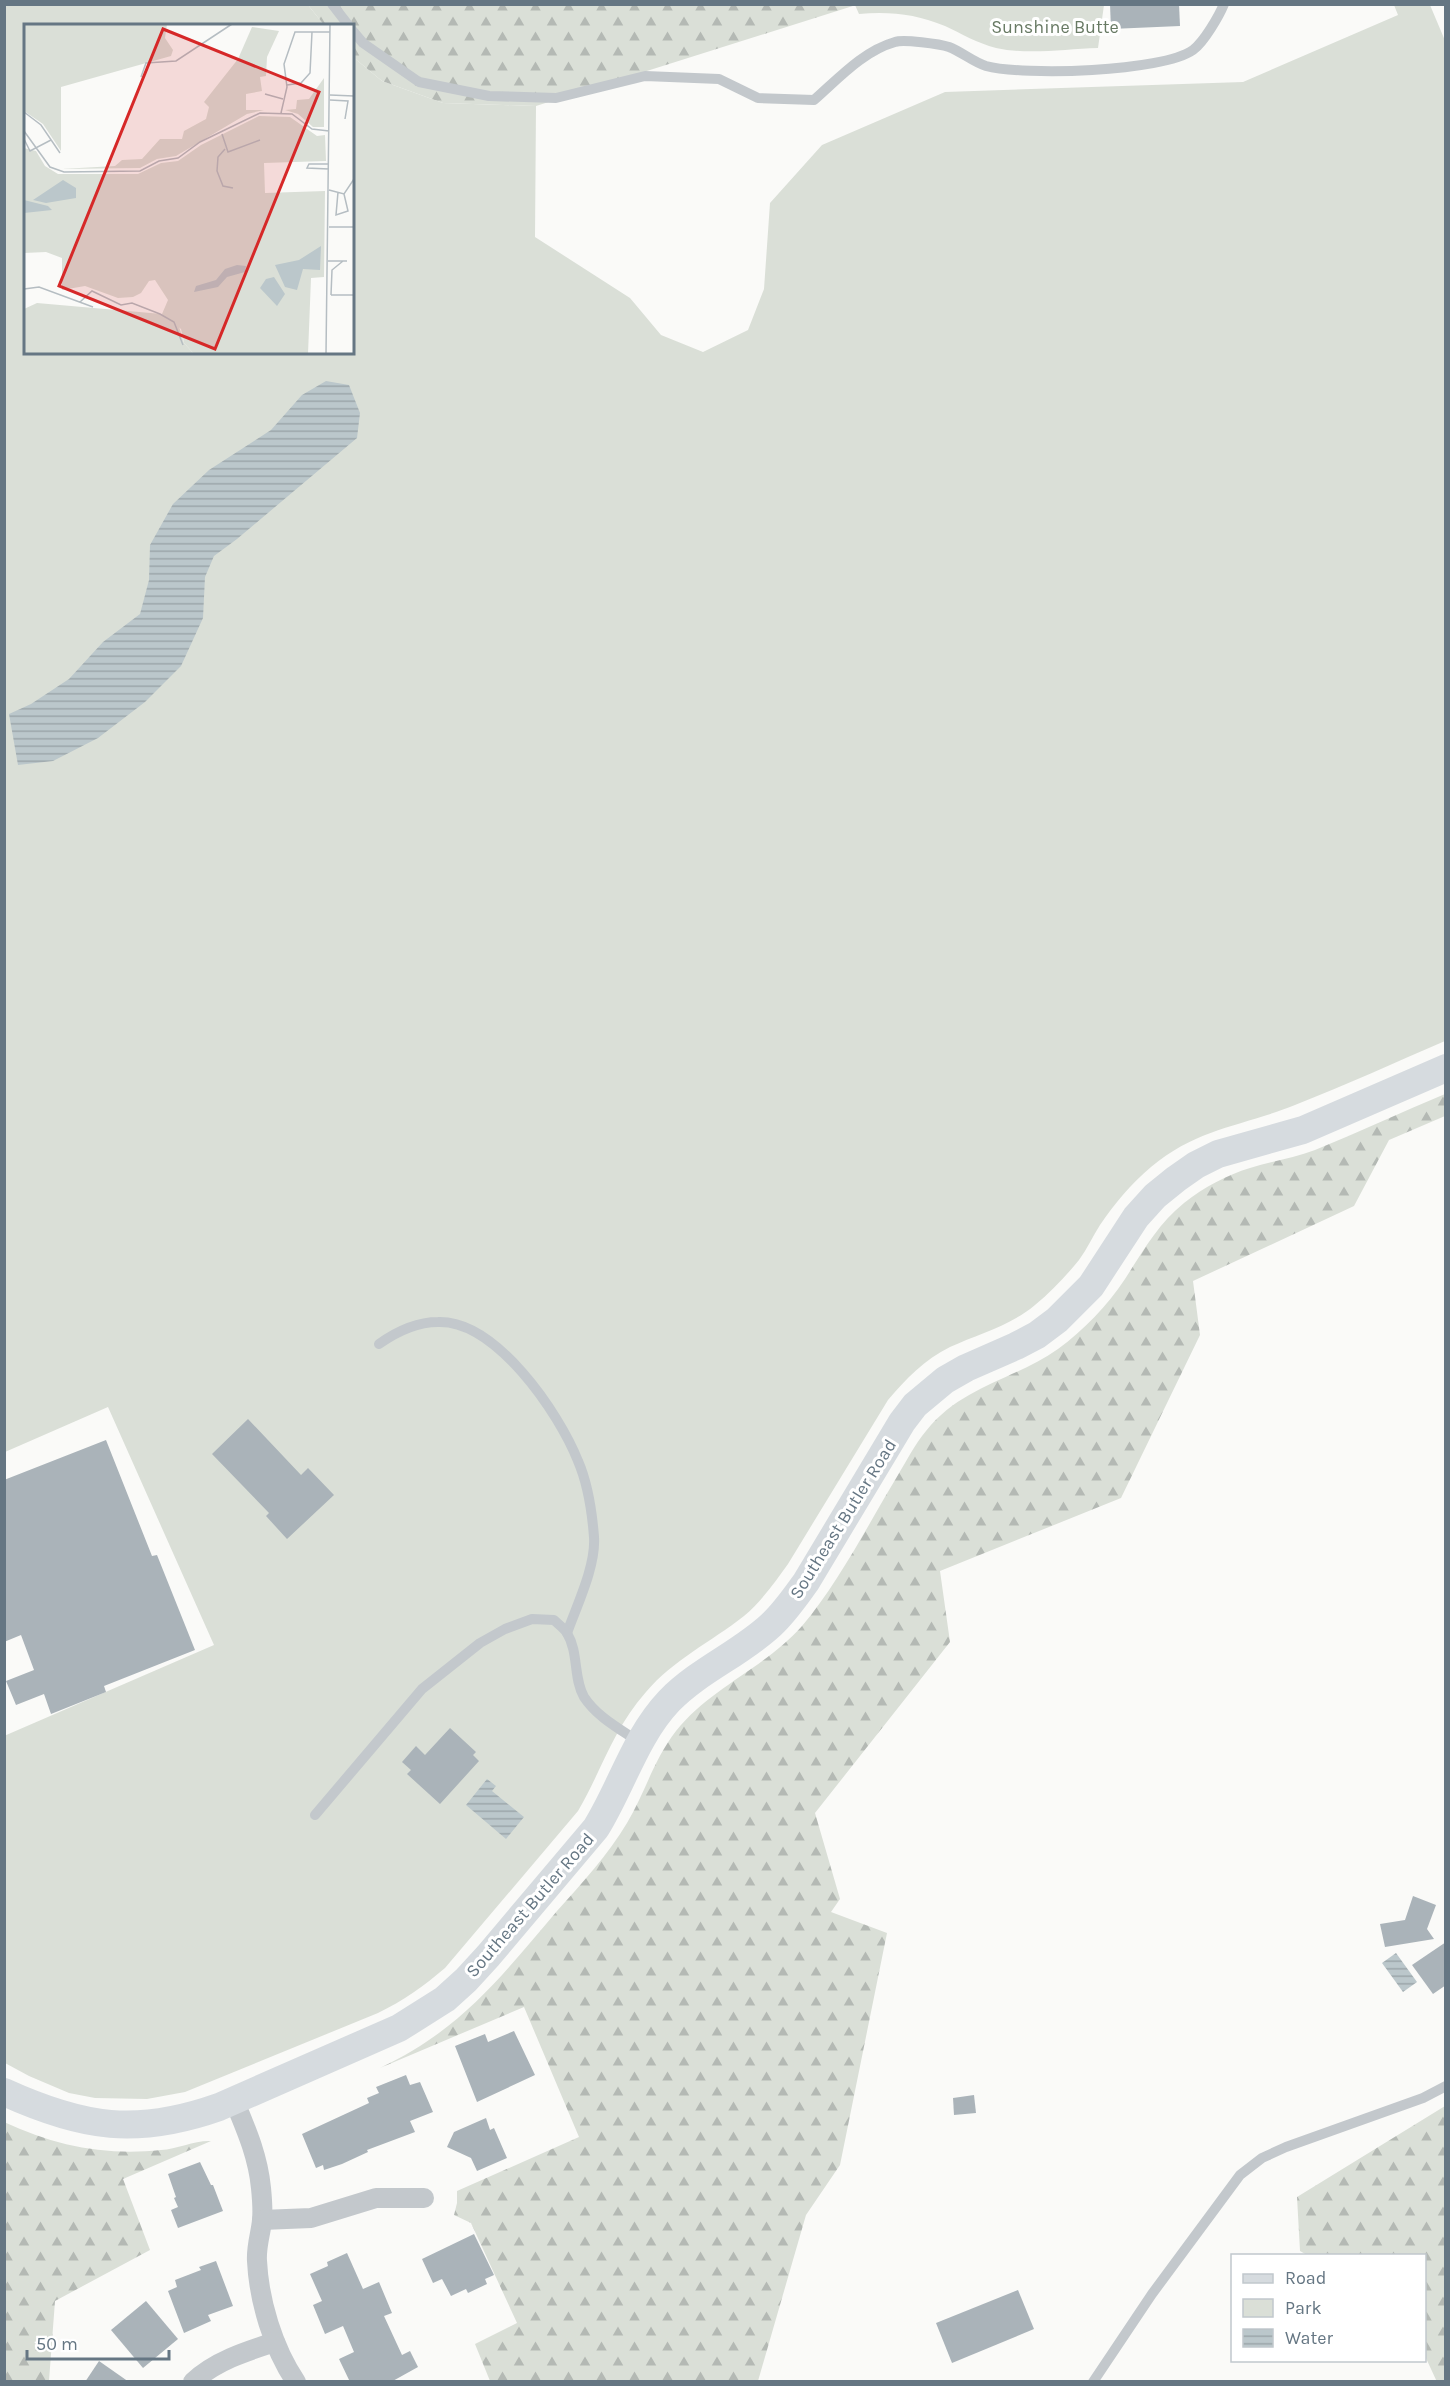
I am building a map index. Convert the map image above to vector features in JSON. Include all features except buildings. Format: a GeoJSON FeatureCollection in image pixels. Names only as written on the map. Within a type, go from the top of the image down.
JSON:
{"type":"FeatureCollection","features":[{"type":"Feature","properties":{"kind":"main road","name":"Southeast Butler Road"},"geometry":{"type":"LineString","coordinates":[[4,2092],[53,2113],[88,2122],[146,2125],[190,2117],[399,2028],[445,1999],[466,1980],[596,1828],[610,1805],[639,1743],[669,1702],[686,1686],[772,1625],[788,1607],[806,1582],[902,1422],[915,1405],[945,1380],[1037,1335],[1057,1320],[1091,1286],[1136,1217],[1162,1190],[1196,1165],[1218,1154],[1303,1130],[1446,1068]]}},
{"type":"Feature","properties":{"kind":"street"},"geometry":{"type":"LineString","coordinates":[[234,2100],[256,2155],[261,2187],[262,2220],[256,2261],[269,2323],[288,2369],[296,2382]]}},
{"type":"Feature","properties":{"kind":"street"},"geometry":{"type":"LineString","coordinates":[[262,2220],[310,2218],[376,2198],[424,2198]]}},
{"type":"Feature","properties":{"kind":"street"},"geometry":{"type":"LineString","coordinates":[[193,2382],[225,2361],[276,2342]]}},
{"type":"Feature","properties":{"kind":"lane"},"geometry":{"type":"LineString","coordinates":[[332,4],[347,24]]}},
{"type":"Feature","properties":{"kind":"lane"},"geometry":{"type":"LineString","coordinates":[[354,32],[363,43],[419,82],[489,96],[556,98],[645,76],[719,79],[758,98],[814,100],[864,57],[897,41],[948,47],[985,66],[1035,71],[1116,67],[1168,61],[1194,49],[1224,4]]}},
{"type":"Feature","properties":{"kind":"lane"},"geometry":{"type":"LineString","coordinates":[[379,1344],[393,1334],[415,1326],[439,1322],[462,1326],[488,1340],[510,1358],[554,1417],[578,1461],[589,1496],[594,1539],[588,1572],[567,1633]]}},
{"type":"Feature","properties":{"kind":"lane"},"geometry":{"type":"LineString","coordinates":[[315,1815],[422,1689],[480,1643],[532,1618],[554,1620],[567,1633],[573,1650],[578,1683],[584,1697],[598,1713],[639,1743]]}},
{"type":"Feature","properties":{"kind":"lane"},"geometry":{"type":"LineString","coordinates":[[1093,2382],[1152,2294],[1240,2175],[1262,2158],[1286,2147],[1423,2098],[1446,2085]]}},
{"type":"Feature","properties":{"kind":"green space"},"geometry":{"type":"Polygon","coordinates":[[[5,5],[308,5],[323,24],[24,24],[24,354],[354,354],[354,58],[382,81],[443,103],[536,106],[535,237],[630,298],[661,335],[703,352],[748,330],[764,289],[770,203],[822,145],[945,92],[1243,82],[1398,15],[1394,5],[1430,5],[1446,43],[1445,1041],[1295,1105],[1203,1136],[1169,1154],[1151,1167],[1117,1202],[1079,1260],[1041,1300],[1015,1319],[941,1352],[916,1370],[895,1392],[773,1585],[744,1616],[668,1670],[646,1692],[616,1735],[578,1811],[445,1968],[413,1993],[378,2013],[185,2092],[147,2099],[95,2098],[69,2093],[5,2063],[4,1736],[214,1645],[108,1407],[5,1452],[5,5]]]}},
{"type":"Feature","properties":{"kind":"green space"},"geometry":{"type":"Polygon","coordinates":[[[308,5],[856,5],[536,106],[443,103],[382,81],[354,58],[354,24],[323,24],[308,5]]]}},
{"type":"Feature","properties":{"kind":"green space","name":"Sunshine Butte"},"geometry":{"type":"Polygon","coordinates":[[[855,5],[1104,5],[1098,48],[1034,51],[996,48],[945,26],[913,16],[892,13],[859,14],[855,5]]]}},
{"type":"Feature","properties":{"kind":"green space"},"geometry":{"type":"Polygon","coordinates":[[[1445,1094],[1445,1116],[1389,1140],[1354,1206],[1193,1281],[1200,1335],[1121,1498],[940,1571],[950,1642],[815,1813],[840,1899],[831,1912],[887,1933],[840,2165],[806,2215],[758,2381],[490,2381],[475,2344],[517,2323],[471,2223],[454,2215],[457,2191],[579,2137],[524,2007],[380,2068],[409,2053],[434,2036],[478,2000],[585,1879],[612,1846],[627,1823],[662,1753],[676,1731],[705,1702],[772,1654],[802,1626],[853,1553],[915,1447],[940,1416],[972,1393],[1041,1360],[1077,1334],[1111,1299],[1166,1220],[1200,1192],[1233,1174],[1315,1150],[1445,1094]]]}},
{"type":"Feature","properties":{"kind":"green space"},"geometry":{"type":"Polygon","coordinates":[[[1445,2106],[1446,2381],[1437,2382],[1426,2358],[1426,2254],[1305,2254],[1300,2251],[1297,2197],[1445,2106]]]}},
{"type":"Feature","properties":{"kind":"green space"},"geometry":{"type":"Polygon","coordinates":[[[4,2122],[62,2143],[120,2152],[161,2150],[211,2141],[123,2179],[150,2250],[55,2301],[49,2381],[5,2381],[4,2122]]]}},
{"type":"Feature","properties":{"kind":"water"},"geometry":{"type":"Polygon","coordinates":[[[326,381],[349,385],[360,413],[357,438],[214,556],[205,577],[203,618],[181,666],[145,702],[98,738],[53,761],[18,765],[9,714],[31,704],[69,679],[103,642],[140,614],[149,580],[150,545],[173,504],[209,470],[271,430],[302,395],[326,381]]]}},
{"type":"Feature","properties":{"kind":"water"},"geometry":{"type":"Polygon","coordinates":[[[487,1779],[496,1786],[492,1791],[524,1817],[506,1839],[466,1805],[487,1779]]]}},
{"type":"Feature","properties":{"kind":"water"},"geometry":{"type":"Polygon","coordinates":[[[1396,1953],[1417,1982],[1403,1992],[1382,1963],[1396,1953]]]}}]}
